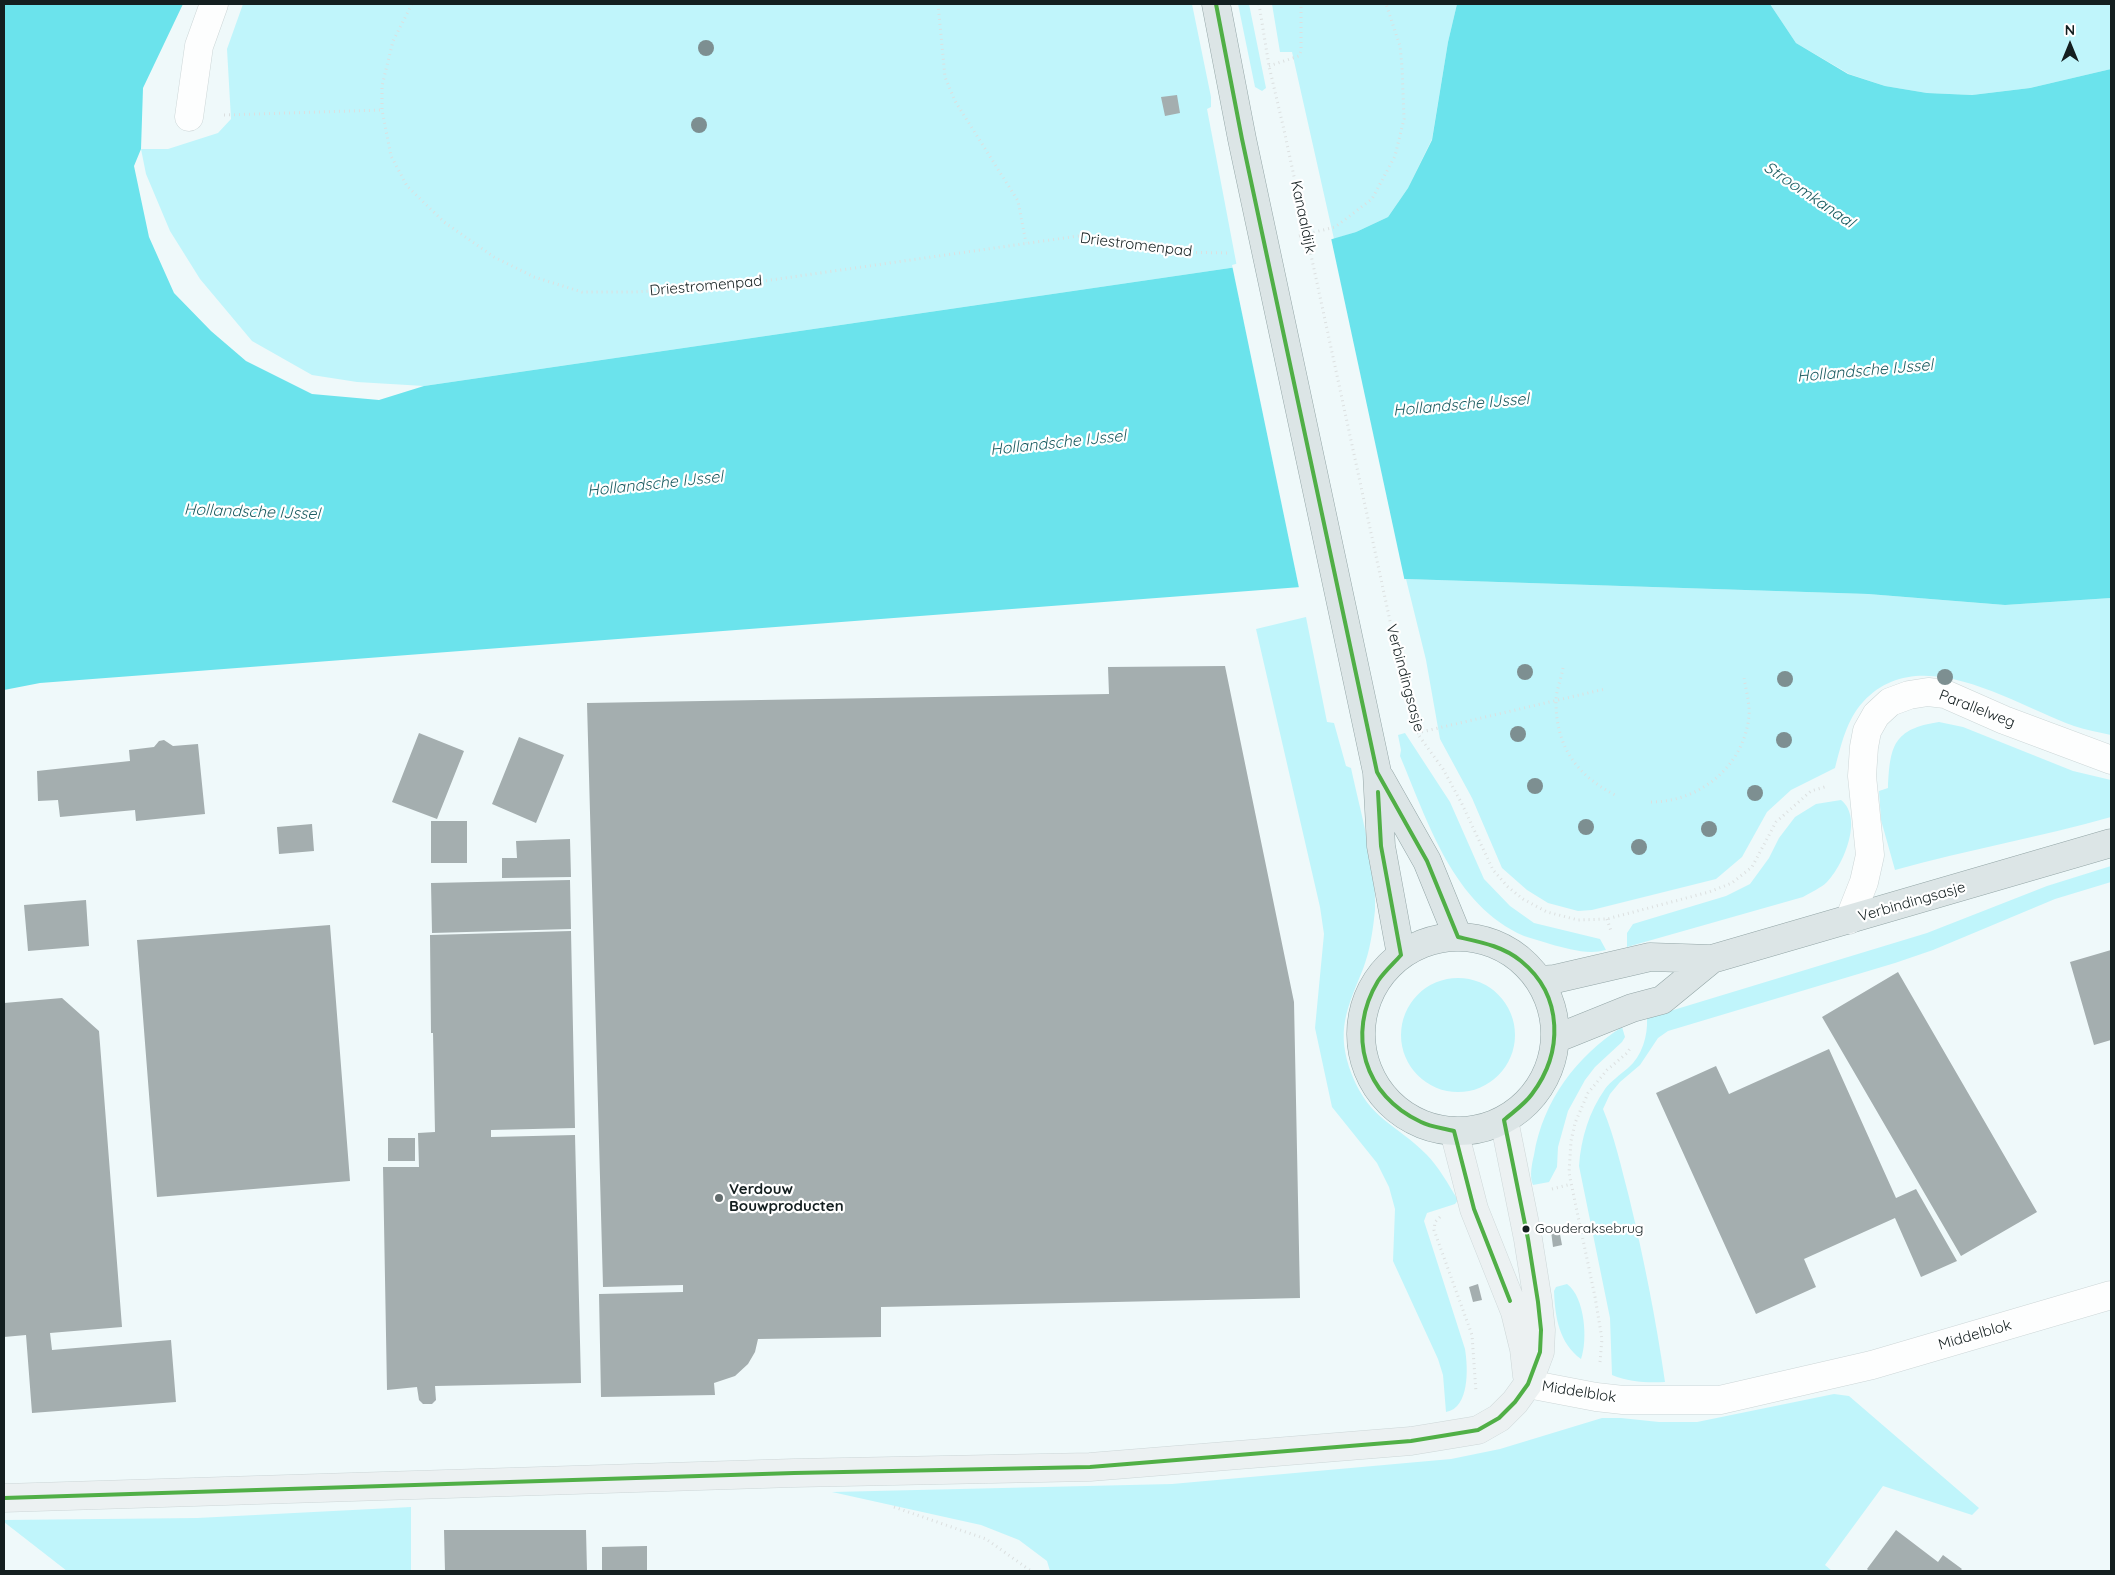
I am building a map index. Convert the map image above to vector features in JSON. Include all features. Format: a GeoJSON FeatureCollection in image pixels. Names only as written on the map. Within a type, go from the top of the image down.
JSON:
{"type":"FeatureCollection","features":[{"type":"Feature","properties":{"kind":"main road"},"geometry":{"type":"LineString","coordinates":[[1216,4],[1242,140],[1377,772],[1381,846],[1401,955]]}},
{"type":"Feature","properties":{"kind":"main road"},"geometry":{"type":"LineString","coordinates":[[1377,772],[1427,861],[1458,937]]}},
{"type":"Feature","properties":{"kind":"main road","name":"Verbindingsasje"},"geometry":{"type":"LineString","coordinates":[[1539,980],[1555,979],[1650,957],[1712,959],[2111,843]]}},
{"type":"Feature","properties":{"kind":"main road"},"geometry":{"type":"LineString","coordinates":[[1458,937],[1473,938],[1504,948],[1529,968],[1539,980],[1552,1008],[1555,1039],[1550,1067],[1537,1092],[1527,1102],[1504,1120],[1480,1128],[1454,1131],[1423,1124],[1402,1113],[1384,1097],[1367,1070],[1361,1038],[1365,1006],[1378,978],[1401,955],[1428,941],[1458,937]]}},
{"type":"Feature","properties":{"kind":"main road","name":"Verbindingsasje"},"geometry":{"type":"LineString","coordinates":[[1555,1039],[1632,1008],[1662,1000],[1712,959]]}},
{"type":"Feature","properties":{"kind":"street"},"geometry":{"type":"LineString","coordinates":[[189,117],[199,46],[214,4]]}},
{"type":"Feature","properties":{"kind":"street","name":"Parallelweg"},"geometry":{"type":"LineString","coordinates":[[1849,920],[1864,882],[1870,855],[1862,776],[1867,731],[1876,715],[1890,702],[1909,695],[1928,692],[1946,694],[2004,720],[2111,760]]}},
{"type":"Feature","properties":{"kind":"street"},"geometry":{"type":"LineString","coordinates":[[1504,1120],[1528,1239],[1540,1320],[1540,1352],[1528,1384]]}},
{"type":"Feature","properties":{"kind":"street"},"geometry":{"type":"LineString","coordinates":[[1454,1131],[1474,1209],[1515,1312],[1524,1349],[1528,1384]]}},
{"type":"Feature","properties":{"kind":"street","name":"Middelblok"},"geometry":{"type":"LineString","coordinates":[[4,1498],[621,1480],[794,1473],[1090,1467],[1411,1440],[1478,1430],[1499,1418],[1528,1384],[1596,1397],[1623,1400],[1720,1400],[1872,1365],[2111,1295]]}},
{"type":"Feature","properties":{"kind":"path","name":"Driestromenpad"},"geometry":{"type":"LineString","coordinates":[[412,4],[393,42],[382,86],[382,110],[390,156],[407,186],[444,222],[494,257],[534,277],[582,292],[635,292],[729,286],[1085,235],[1170,252],[1226,254]]}},
{"type":"Feature","properties":{"kind":"path"},"geometry":{"type":"LineString","coordinates":[[938,4],[945,77],[955,101],[1018,200],[1026,243]]}},
{"type":"Feature","properties":{"kind":"path","name":"Kanaaldijk"},"geometry":{"type":"LineString","coordinates":[[1259,4],[1269,66],[1349,430]]}},
{"type":"Feature","properties":{"kind":"path"},"geometry":{"type":"LineString","coordinates":[[1269,66],[1299,56],[1301,51],[1301,4]]}},
{"type":"Feature","properties":{"kind":"path"},"geometry":{"type":"LineString","coordinates":[[1334,227],[1372,199],[1395,156],[1404,119],[1400,46],[1386,4]]}},
{"type":"Feature","properties":{"kind":"path"},"geometry":{"type":"LineString","coordinates":[[189,117],[382,110]]}},
{"type":"Feature","properties":{"kind":"path","name":"Verbindingsasje"},"geometry":{"type":"LineString","coordinates":[[1349,430],[1403,681],[1417,733],[1443,769],[1457,794],[1493,870],[1508,887],[1523,899],[1547,912],[1578,920],[1608,919],[1709,892],[1732,883],[1752,867],[1776,822],[1811,791],[1862,776]]}},
{"type":"Feature","properties":{"kind":"path"},"geometry":{"type":"LineString","coordinates":[[1563,668],[1556,700],[1560,738],[1577,768],[1604,790],[1617,796]]}},
{"type":"Feature","properties":{"kind":"path"},"geometry":{"type":"LineString","coordinates":[[1650,802],[1668,802],[1701,790],[1727,768],[1745,739],[1750,714],[1744,678]]}},
{"type":"Feature","properties":{"kind":"path"},"geometry":{"type":"LineString","coordinates":[[1417,733],[1605,689]]}},
{"type":"Feature","properties":{"kind":"path"},"geometry":{"type":"LineString","coordinates":[[1572,1188],[1602,1338],[1596,1397]]}},
{"type":"Feature","properties":{"kind":"path"},"geometry":{"type":"LineString","coordinates":[[886,1504],[986,1539],[1031,1571]]}},
{"type":"Feature","properties":{"kind":"shaded area"},"geometry":{"type":"Polygon","coordinates":[[[243,4],[1192,4],[1211,97],[1211,107],[1207,109],[1237,267],[424,386],[357,382],[312,375],[252,341],[200,279],[170,231],[146,174],[141,149],[168,149],[218,133],[231,119],[227,49],[243,4]]]}},
{"type":"Feature","properties":{"kind":"shaded area"},"geometry":{"type":"Polygon","coordinates":[[[1238,4],[1249,4],[1266,88],[1262,91],[1255,87],[1238,4]]]}},
{"type":"Feature","properties":{"kind":"shaded area"},"geometry":{"type":"Polygon","coordinates":[[[1272,4],[1457,4],[1448,42],[1432,139],[1408,188],[1388,217],[1356,232],[1334,239],[1292,52],[1280,52],[1272,4]]]}},
{"type":"Feature","properties":{"kind":"shaded area"},"geometry":{"type":"Polygon","coordinates":[[[1770,4],[2111,4],[2111,69],[2030,88],[1972,95],[1927,93],[1885,86],[1849,74],[1796,43],[1770,4]]]}},
{"type":"Feature","properties":{"kind":"shaded area"},"geometry":{"type":"Polygon","coordinates":[[[1406,579],[1868,594],[2005,605],[2111,598],[2111,735],[2074,726],[1967,682],[1938,677],[1911,676],[1886,684],[1857,709],[1845,733],[1835,768],[1791,790],[1767,812],[1742,857],[1716,879],[1592,910],[1578,911],[1548,903],[1527,890],[1502,868],[1472,798],[1440,739],[1426,660],[1406,579]]]}},
{"type":"Feature","properties":{"kind":"shaded area"},"geometry":{"type":"Polygon","coordinates":[[[1306,617],[1327,722],[1334,723],[1346,766],[1351,768],[1367,839],[1375,894],[1371,940],[1345,1020],[1344,1046],[1347,1059],[1352,1075],[1367,1102],[1375,1112],[1431,1159],[1458,1200],[1455,1204],[1427,1213],[1424,1221],[1466,1357],[1467,1376],[1463,1395],[1460,1403],[1454,1409],[1446,1412],[1443,1375],[1438,1359],[1393,1261],[1395,1209],[1389,1187],[1377,1163],[1332,1107],[1315,1028],[1324,934],[1320,907],[1256,629],[1306,617]]]}},
{"type":"Feature","properties":{"kind":"shaded area"},"geometry":{"type":"Polygon","coordinates":[[[1939,722],[1963,727],[2073,771],[2111,780],[2111,817],[1895,870],[1881,820],[1879,791],[1888,788],[1890,761],[1897,742],[1903,735],[1912,729],[1939,722]]]}},
{"type":"Feature","properties":{"kind":"shaded area"},"geometry":{"type":"Polygon","coordinates":[[[1405,733],[1450,802],[1484,879],[1510,906],[1534,923],[1600,939],[1606,950],[1578,951],[1524,936],[1499,922],[1479,904],[1461,883],[1446,859],[1421,808],[1400,756],[1401,750],[1398,735],[1405,733]]]}},
{"type":"Feature","properties":{"kind":"shaded area"},"geometry":{"type":"Polygon","coordinates":[[[1841,800],[1848,808],[1851,818],[1849,842],[1845,854],[1833,875],[1822,886],[1803,897],[1627,947],[1627,933],[1633,924],[1726,896],[1750,884],[1769,858],[1779,838],[1795,817],[1816,804],[1841,800]]]}},
{"type":"Feature","properties":{"kind":"shaded area"},"geometry":{"type":"Polygon","coordinates":[[[2111,866],[2111,882],[2055,899],[1933,950],[1668,1031],[1658,1038],[1640,1065],[1620,1082],[1610,1094],[1603,1109],[1618,1153],[1645,1266],[1665,1382],[1638,1382],[1612,1375],[1610,1318],[1579,1166],[1584,1135],[1594,1107],[1607,1086],[1637,1058],[1645,1039],[1647,1018],[1927,933],[2047,886],[2111,866]]]}},
{"type":"Feature","properties":{"kind":"shaded area"},"geometry":{"type":"Polygon","coordinates":[[[1458,978],[1480,983],[1498,995],[1510,1013],[1515,1035],[1510,1057],[1498,1075],[1480,1087],[1458,1092],[1436,1087],[1418,1075],[1406,1057],[1401,1035],[1406,1013],[1418,995],[1436,983],[1458,978]]]}},
{"type":"Feature","properties":{"kind":"shaded area"},"geometry":{"type":"Polygon","coordinates":[[[1622,1027],[1625,1037],[1622,1042],[1595,1067],[1585,1080],[1568,1111],[1558,1147],[1557,1167],[1549,1182],[1533,1185],[1531,1178],[1532,1162],[1545,1116],[1554,1098],[1577,1066],[1622,1027]]]}},
{"type":"Feature","properties":{"kind":"shaded area"},"geometry":{"type":"Polygon","coordinates":[[[1567,1284],[1573,1290],[1581,1308],[1584,1341],[1581,1359],[1574,1353],[1563,1337],[1557,1320],[1554,1291],[1556,1287],[1567,1284]]]}},
{"type":"Feature","properties":{"kind":"shaded area"},"geometry":{"type":"Polygon","coordinates":[[[1834,1394],[1849,1396],[1979,1508],[1972,1515],[1883,1486],[1825,1565],[1832,1571],[1050,1571],[1047,1561],[1019,1540],[981,1525],[832,1492],[1172,1484],[1451,1459],[1500,1449],[1602,1418],[1659,1422],[1697,1422],[1834,1394]]]}},
{"type":"Feature","properties":{"kind":"shaded area"},"geometry":{"type":"Polygon","coordinates":[[[411,1507],[411,1571],[67,1571],[4,1522],[4,1520],[197,1518],[411,1507]]]}},
{"type":"Feature","properties":{"kind":"water"},"geometry":{"type":"Polygon","coordinates":[[[4,4],[183,4],[143,88],[141,149],[134,166],[149,237],[174,293],[211,331],[246,361],[312,394],[379,400],[424,386],[1237,267],[1356,232],[1388,217],[1408,188],[1432,140],[1448,42],[1457,4],[1770,4],[1796,43],[1848,74],[1885,86],[1927,93],[1972,95],[2030,88],[2111,69],[2111,598],[2005,605],[1868,594],[1406,579],[40,683],[4,690],[4,4]]]}},
{"type":"Feature","properties":{"kind":"pier"},"geometry":{"type":"Polygon","coordinates":[[[1331,238],[1405,582],[1299,588],[1232,265],[1331,238]]]}},
{"type":"Feature","properties":{"kind":"building"},"geometry":{"type":"Polygon","coordinates":[[[1177,95],[1180,113],[1165,116],[1161,97],[1177,95]]]}},
{"type":"Feature","properties":{"kind":"building"},"geometry":{"type":"Polygon","coordinates":[[[1225,666],[1294,1002],[1300,1298],[881,1307],[881,1337],[758,1339],[755,1352],[748,1364],[735,1376],[714,1383],[715,1395],[601,1397],[599,1294],[683,1292],[683,1285],[603,1287],[587,703],[1109,694],[1108,667],[1225,666]]]}},
{"type":"Feature","properties":{"kind":"building"},"geometry":{"type":"Polygon","coordinates":[[[419,733],[464,751],[437,819],[392,802],[419,733]]]}},
{"type":"Feature","properties":{"kind":"building"},"geometry":{"type":"Polygon","coordinates":[[[519,737],[564,755],[536,823],[492,804],[519,737]]]}},
{"type":"Feature","properties":{"kind":"building"},"geometry":{"type":"Polygon","coordinates":[[[164,740],[173,746],[198,744],[205,814],[136,821],[135,810],[60,817],[58,800],[38,801],[37,771],[130,761],[129,750],[154,747],[159,741],[164,740]]]}},
{"type":"Feature","properties":{"kind":"building"},"geometry":{"type":"Polygon","coordinates":[[[431,821],[467,821],[467,863],[431,863],[431,821]]]}},
{"type":"Feature","properties":{"kind":"building"},"geometry":{"type":"Polygon","coordinates":[[[312,824],[314,851],[279,854],[277,827],[312,824]]]}},
{"type":"Feature","properties":{"kind":"building"},"geometry":{"type":"Polygon","coordinates":[[[570,839],[571,877],[502,878],[502,858],[517,858],[516,841],[570,839]]]}},
{"type":"Feature","properties":{"kind":"building"},"geometry":{"type":"Polygon","coordinates":[[[570,880],[571,929],[432,933],[431,883],[570,880]]]}},
{"type":"Feature","properties":{"kind":"building"},"geometry":{"type":"Polygon","coordinates":[[[86,900],[89,946],[28,951],[24,905],[86,900]]]}},
{"type":"Feature","properties":{"kind":"building"},"geometry":{"type":"Polygon","coordinates":[[[330,925],[350,1181],[157,1197],[137,940],[330,925]]]}},
{"type":"Feature","properties":{"kind":"building"},"geometry":{"type":"Polygon","coordinates":[[[571,931],[575,1128],[491,1130],[491,1137],[575,1135],[581,1383],[435,1386],[436,1400],[432,1404],[423,1404],[419,1400],[417,1387],[387,1390],[383,1167],[419,1167],[418,1133],[435,1132],[430,935],[571,931]]]}},
{"type":"Feature","properties":{"kind":"building"},"geometry":{"type":"Polygon","coordinates":[[[2111,950],[2111,1040],[2094,1045],[2070,962],[2111,950]]]}},
{"type":"Feature","properties":{"kind":"building"},"geometry":{"type":"Polygon","coordinates":[[[1898,972],[2037,1212],[1961,1256],[1822,1017],[1898,972]]]}},
{"type":"Feature","properties":{"kind":"building"},"geometry":{"type":"Polygon","coordinates":[[[62,998],[99,1031],[122,1327],[50,1333],[52,1350],[171,1340],[176,1402],[32,1413],[26,1335],[4,1337],[4,1003],[62,998]]]}},
{"type":"Feature","properties":{"kind":"building"},"geometry":{"type":"Polygon","coordinates":[[[1829,1049],[1896,1198],[1916,1189],[1957,1261],[1921,1277],[1895,1218],[1804,1259],[1816,1287],[1756,1314],[1656,1093],[1716,1066],[1729,1094],[1829,1049]]]}},
{"type":"Feature","properties":{"kind":"building"},"geometry":{"type":"Polygon","coordinates":[[[388,1138],[415,1138],[415,1161],[388,1161],[388,1138]]]}},
{"type":"Feature","properties":{"kind":"building"},"geometry":{"type":"Polygon","coordinates":[[[1559,1229],[1562,1245],[1553,1247],[1551,1231],[1559,1229]]]}},
{"type":"Feature","properties":{"kind":"building"},"geometry":{"type":"Polygon","coordinates":[[[1478,1284],[1482,1300],[1473,1302],[1469,1287],[1478,1284]]]}},
{"type":"Feature","properties":{"kind":"building"},"geometry":{"type":"Polygon","coordinates":[[[444,1530],[586,1530],[587,1571],[445,1571],[444,1530]]]}},
{"type":"Feature","properties":{"kind":"building"},"geometry":{"type":"Polygon","coordinates":[[[1896,1530],[1938,1562],[1943,1555],[1962,1569],[1960,1571],[1869,1571],[1867,1569],[1896,1530]]]}},
{"type":"Feature","properties":{"kind":"building"},"geometry":{"type":"Polygon","coordinates":[[[647,1546],[647,1571],[602,1571],[602,1547],[647,1546]]]}},
{"type":"Feature","properties":{"kind":"transit line"},"geometry":{"type":"LineString","coordinates":[[4,1498],[794,1473],[1090,1467],[1411,1441],[1478,1430],[1499,1418],[1515,1402],[1528,1384],[1540,1352],[1541,1330],[1528,1239],[1504,1120],[1529,1098],[1542,1078],[1549,1061],[1553,1043],[1554,1025],[1552,1008],[1545,991],[1535,975],[1521,961],[1499,948],[1458,937],[1427,861],[1377,772],[1242,139],[1216,4]]}},
{"type":"Feature","properties":{"kind":"transit line"},"geometry":{"type":"LineString","coordinates":[[1378,792],[1381,846],[1401,955],[1378,981],[1368,1001],[1363,1022],[1366,1062],[1374,1080],[1401,1111],[1425,1124],[1454,1131],[1474,1209],[1510,1301]]}},
{"type":"Feature","properties":{"kind":"place","name":"Verdouw Bouwproducten"},"geometry":{"type":"Point","coordinates":[719,1198]}},
{"type":"Feature","properties":{"kind":"place","name":"Gouderaksebrug"},"geometry":{"type":"Point","coordinates":[1526,1229]}},
{"type":"Feature","properties":{"kind":"water label","name":"Stroomkanaal"},"geometry":{"type":"Point","coordinates":[1809,195]}},
{"type":"Feature","properties":{"kind":"water label","name":"Hollandsche IJssel"},"geometry":{"type":"Point","coordinates":[1865,371]}},
{"type":"Feature","properties":{"kind":"water label","name":"Hollandsche IJssel"},"geometry":{"type":"Point","coordinates":[1461,405]}},
{"type":"Feature","properties":{"kind":"water label","name":"Hollandsche IJssel"},"geometry":{"type":"Point","coordinates":[1058,443]}},
{"type":"Feature","properties":{"kind":"water label","name":"Hollandsche IJssel"},"geometry":{"type":"Point","coordinates":[655,484]}},
{"type":"Feature","properties":{"kind":"water label","name":"Hollandsche IJssel"},"geometry":{"type":"Point","coordinates":[252,512]}}]}
